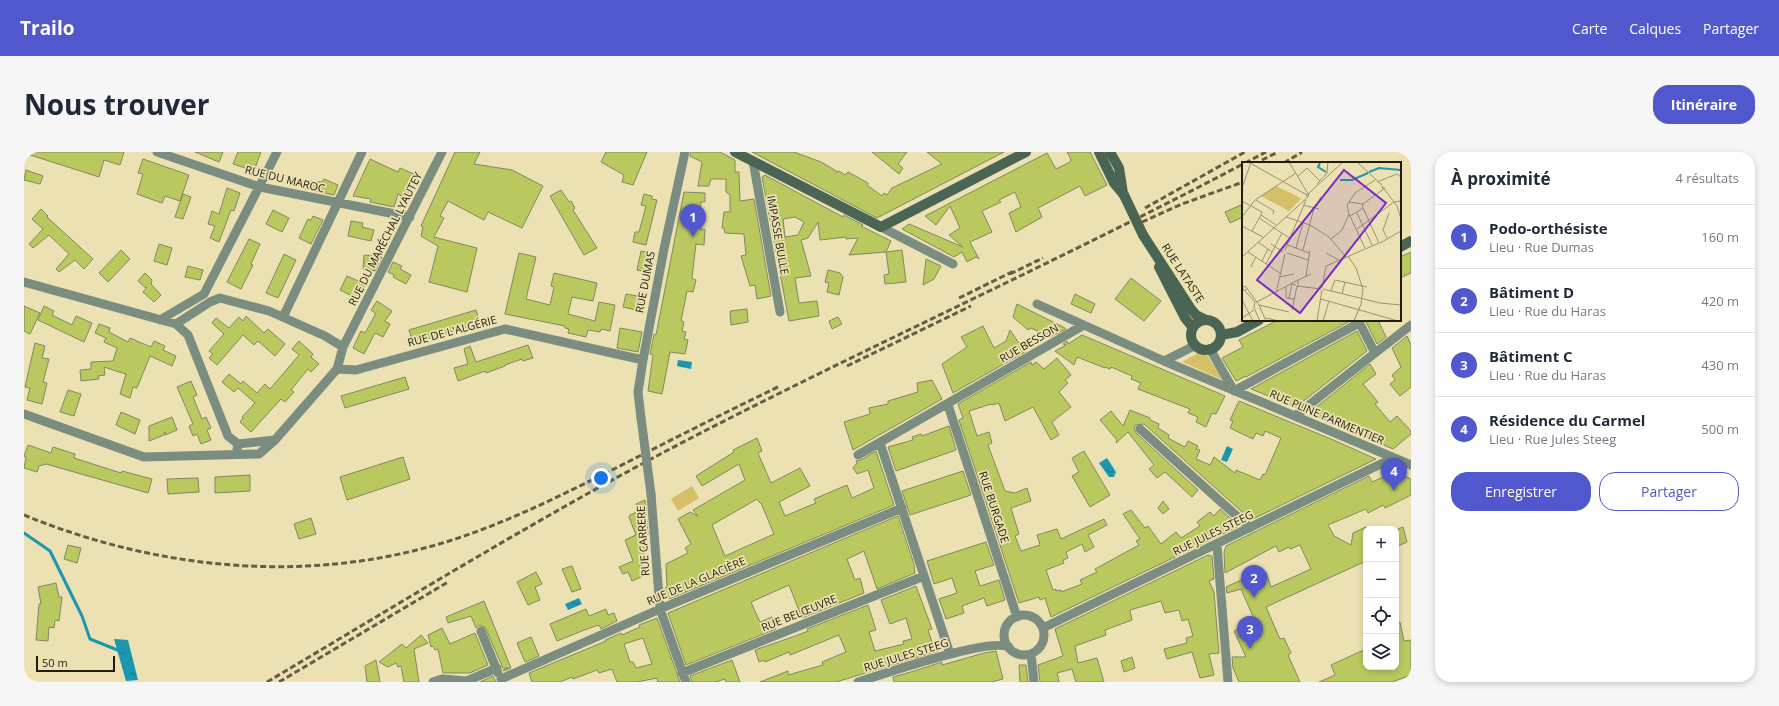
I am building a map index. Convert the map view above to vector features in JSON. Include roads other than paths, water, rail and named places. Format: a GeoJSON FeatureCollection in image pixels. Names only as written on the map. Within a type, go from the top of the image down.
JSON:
{"type":"FeatureCollection","features":[{"type":"Feature","properties":{"kind":"main road"},"geometry":{"type":"LineString","coordinates":[[735,152],[881,227],[1026,152]]}},
{"type":"Feature","properties":{"kind":"main road","name":"RUE LATASTE"},"geometry":{"type":"LineString","coordinates":[[1099,152],[1114,183],[1124,195],[1185,318],[1193,328]]}},
{"type":"Feature","properties":{"kind":"main road","name":"RUE LATASTE"},"geometry":{"type":"LineString","coordinates":[[1110,152],[1119,168],[1124,195]]}},
{"type":"Feature","properties":{"kind":"main road","name":"RUE LATASTE"},"geometry":{"type":"LineString","coordinates":[[1143,235],[1191,309],[1196,315],[1206,320]]}},
{"type":"Feature","properties":{"kind":"main road"},"geometry":{"type":"LineString","coordinates":[[1401,246],[1411,241]]}},
{"type":"Feature","properties":{"kind":"main road"},"geometry":{"type":"LineString","coordinates":[[1206,320],[1218,326],[1221,335],[1218,344],[1210,349],[1202,349],[1196,345],[1192,337],[1193,328],[1198,322],[1206,320]]}},
{"type":"Feature","properties":{"kind":"main road"},"geometry":{"type":"LineString","coordinates":[[1221,335],[1237,332],[1257,321]]}},
{"type":"Feature","properties":{"kind":"street","name":"RUE DU MAROC"},"geometry":{"type":"LineString","coordinates":[[157,152],[260,187],[410,217]]}},
{"type":"Feature","properties":{"kind":"street"},"geometry":{"type":"LineString","coordinates":[[160,320],[204,294],[277,152]]}},
{"type":"Feature","properties":{"kind":"street"},"geometry":{"type":"LineString","coordinates":[[283,317],[362,152]]}},
{"type":"Feature","properties":{"kind":"street","name":"RUE DU MARÉCHAL LYAUTEY"},"geometry":{"type":"LineString","coordinates":[[343,347],[442,152]]}},
{"type":"Feature","properties":{"kind":"street","name":"RUE DUMAS"},"geometry":{"type":"LineString","coordinates":[[641,418],[638,392],[640,378],[685,152]]}},
{"type":"Feature","properties":{"kind":"street","name":"IMPASSE BULLE"},"geometry":{"type":"LineString","coordinates":[[753,161],[780,312]]}},
{"type":"Feature","properties":{"kind":"street"},"geometry":{"type":"LineString","coordinates":[[881,227],[953,264]]}},
{"type":"Feature","properties":{"kind":"street"},"geometry":{"type":"LineString","coordinates":[[24,282],[176,324],[188,335],[228,436],[238,444],[274,440]]}},
{"type":"Feature","properties":{"kind":"street"},"geometry":{"type":"LineString","coordinates":[[204,294],[210,302]]}},
{"type":"Feature","properties":{"kind":"street"},"geometry":{"type":"LineString","coordinates":[[24,414],[137,456],[259,454],[274,440],[337,369],[343,347],[269,311],[220,298],[210,302],[176,324]]}},
{"type":"Feature","properties":{"kind":"street"},"geometry":{"type":"LineString","coordinates":[[1037,304],[1082,326],[1164,361],[1196,345]]}},
{"type":"Feature","properties":{"kind":"street"},"geometry":{"type":"LineString","coordinates":[[1210,349],[1234,391],[1359,322],[1375,353]]}},
{"type":"Feature","properties":{"kind":"street"},"geometry":{"type":"LineString","coordinates":[[1295,416],[1411,325]]}},
{"type":"Feature","properties":{"kind":"street","name":"RUE BESSON"},"geometry":{"type":"LineString","coordinates":[[858,455],[1082,326]]}},
{"type":"Feature","properties":{"kind":"street","name":"RUE DE L'ALGÉRIE"},"geometry":{"type":"LineString","coordinates":[[337,369],[356,370],[504,329],[643,360]]}},
{"type":"Feature","properties":{"kind":"street","name":"RUE PLINE PARMENTIER"},"geometry":{"type":"LineString","coordinates":[[1164,361],[1411,465]]}},
{"type":"Feature","properties":{"kind":"street","name":"RUE BURGADE"},"geometry":{"type":"LineString","coordinates":[[948,404],[1017,617]]}},
{"type":"Feature","properties":{"kind":"street","name":"RUE CARRERE"},"geometry":{"type":"LineString","coordinates":[[641,418],[651,494],[660,609],[686,682]]}},
{"type":"Feature","properties":{"kind":"street"},"geometry":{"type":"LineString","coordinates":[[1140,429],[1250,528]]}},
{"type":"Feature","properties":{"kind":"street"},"geometry":{"type":"LineString","coordinates":[[880,443],[950,654]]}},
{"type":"Feature","properties":{"kind":"street"},"geometry":{"type":"LineString","coordinates":[[236,455],[238,444]]}},
{"type":"Feature","properties":{"kind":"street","name":"RUE JULES STEEG"},"geometry":{"type":"LineString","coordinates":[[1043,628],[1217,545],[1393,458]]}},
{"type":"Feature","properties":{"kind":"street","name":"RUE DE LA GLACIÈRE"},"geometry":{"type":"LineString","coordinates":[[502,680],[660,609],[902,508]]}},
{"type":"Feature","properties":{"kind":"street"},"geometry":{"type":"LineString","coordinates":[[1217,545],[1228,682]]}},
{"type":"Feature","properties":{"kind":"street","name":"RUE BELŒUVRE"},"geometry":{"type":"LineString","coordinates":[[682,673],[924,576]]}},
{"type":"Feature","properties":{"kind":"street"},"geometry":{"type":"LineString","coordinates":[[1029,616],[1035,619],[1043,628],[1044,634],[1041,646],[1031,654],[1019,654],[1009,647],[1006,642],[1005,632],[1009,623],[1017,617],[1029,616]]}},
{"type":"Feature","properties":{"kind":"street"},"geometry":{"type":"LineString","coordinates":[[481,631],[502,680]]}},
{"type":"Feature","properties":{"kind":"street","name":"RUE JULES STEEG"},"geometry":{"type":"LineString","coordinates":[[858,682],[887,678],[950,654],[994,645],[1004,644],[1009,647]]}},
{"type":"Feature","properties":{"kind":"street"},"geometry":{"type":"LineString","coordinates":[[1031,654],[1034,682]]}},
{"type":"Feature","properties":{"kind":"street"},"geometry":{"type":"LineString","coordinates":[[433,682],[442,679],[467,681],[496,668]]}},
{"type":"Feature","properties":{"kind":"water"},"geometry":{"type":"Polygon","coordinates":[[[678,360],[692,362],[691,369],[677,366],[678,360]]]}},
{"type":"Feature","properties":{"kind":"water"},"geometry":{"type":"Polygon","coordinates":[[[1227,446],[1233,449],[1227,462],[1221,460],[1227,446]]]}},
{"type":"Feature","properties":{"kind":"water"},"geometry":{"type":"Polygon","coordinates":[[[1107,458],[1116,472],[1114,477],[1109,477],[1099,463],[1107,458]]]}},
{"type":"Feature","properties":{"kind":"water"},"geometry":{"type":"Polygon","coordinates":[[[579,598],[582,604],[568,610],[565,604],[579,598]]]}},
{"type":"Feature","properties":{"kind":"water"},"geometry":{"type":"Polygon","coordinates":[[[114,639],[128,640],[138,680],[126,681],[114,639]]]}},
{"type":"Feature","properties":{"kind":"waterway"},"geometry":{"type":"LineString","coordinates":[[24,533],[50,551],[82,616],[90,639],[120,651]]}},
{"type":"Feature","properties":{"kind":"railway"},"geometry":{"type":"LineString","coordinates":[[1145,208],[1245,152]]}},
{"type":"Feature","properties":{"kind":"railway"},"geometry":{"type":"LineString","coordinates":[[1247,162],[1266,152]]}},
{"type":"Feature","properties":{"kind":"railway"},"geometry":{"type":"LineString","coordinates":[[1262,160],[1278,152]]}},
{"type":"Feature","properties":{"kind":"railway"},"geometry":{"type":"LineString","coordinates":[[1286,162],[1302,152]]}},
{"type":"Feature","properties":{"kind":"railway"},"geometry":{"type":"LineString","coordinates":[[267,682],[530,526],[691,438],[828,369],[1106,234],[1242,165]]}},
{"type":"Feature","properties":{"kind":"railway"},"geometry":{"type":"LineString","coordinates":[[1142,222],[1182,204],[1242,182]]}},
{"type":"Feature","properties":{"kind":"railway"},"geometry":{"type":"LineString","coordinates":[[1010,274],[1043,258]]}},
{"type":"Feature","properties":{"kind":"railway"},"geometry":{"type":"LineString","coordinates":[[959,298],[1014,271]]}},
{"type":"Feature","properties":{"kind":"railway"},"geometry":{"type":"LineString","coordinates":[[847,366],[971,306]]}},
{"type":"Feature","properties":{"kind":"railway"},"geometry":{"type":"LineString","coordinates":[[24,515],[75,534],[127,548],[180,559],[234,565],[288,567],[342,563],[396,555],[470,534],[533,508],[780,386]]}},
{"type":"Feature","properties":{"kind":"railway"},"geometry":{"type":"LineString","coordinates":[[279,682],[448,582]]}},
{"type":"Feature","properties":{"kind":"place","name":"Podo-orthésiste"},"geometry":{"type":"Point","coordinates":[693,237]}},
{"type":"Feature","properties":{"kind":"place","name":"Résidence du Carmel"},"geometry":{"type":"Point","coordinates":[1394,491]}},
{"type":"Feature","properties":{"kind":"place","name":"Bâtiment D"},"geometry":{"type":"Point","coordinates":[1254,598]}},
{"type":"Feature","properties":{"kind":"place","name":"Bâtiment C"},"geometry":{"type":"Point","coordinates":[1250,649]}}]}
